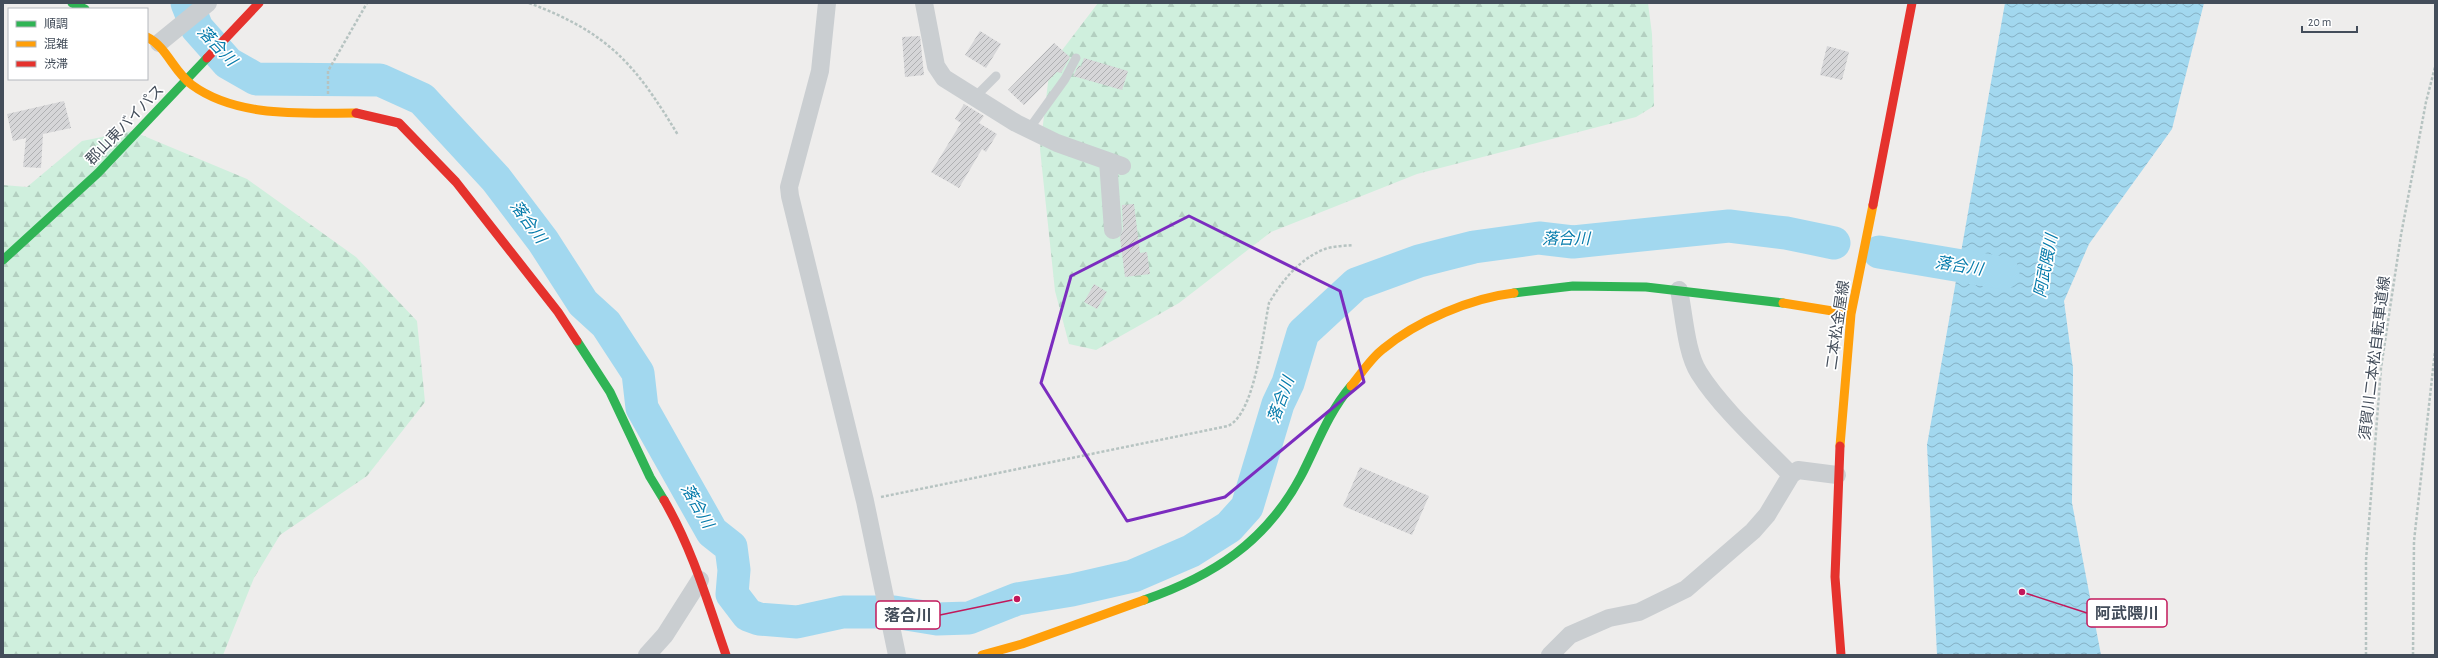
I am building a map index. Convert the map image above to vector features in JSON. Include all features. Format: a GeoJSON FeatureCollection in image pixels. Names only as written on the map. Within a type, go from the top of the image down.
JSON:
{"type":"FeatureCollection","features":[{"type":"Feature","properties":{"kind":"main road"},"geometry":{"type":"LineString","coordinates":[[72,3],[84,8]]}},
{"type":"Feature","properties":{"kind":"main road","name":"郡山東バイパス"},"geometry":{"type":"LineString","coordinates":[[3,260],[98,173],[259,3]]}},
{"type":"Feature","properties":{"kind":"main road","name":"二本松金屋線"},"geometry":{"type":"LineString","coordinates":[[1841,655],[1835,577],[1837,475],[1851,314],[1888,134],[1912,3]]}},
{"type":"Feature","properties":{"kind":"main road"},"geometry":{"type":"LineString","coordinates":[[153,40],[173,66],[192,84],[210,97],[244,106],[285,113],[359,113],[385,118],[399,124],[456,182],[558,312],[610,392],[650,476],[675,519],[700,580],[726,655]]}},
{"type":"Feature","properties":{"kind":"main road"},"geometry":{"type":"LineString","coordinates":[[982,655],[1022,644],[1190,583],[1219,567],[1250,544],[1269,523],[1295,488],[1336,406],[1356,377],[1400,335],[1427,319],[1485,297],[1517,290],[1583,287],[1680,290],[1851,314]]}},
{"type":"Feature","properties":{"kind":"street"},"geometry":{"type":"LineString","coordinates":[[153,40],[179,28],[208,3]]}},
{"type":"Feature","properties":{"kind":"street"},"geometry":{"type":"LineString","coordinates":[[827,3],[820,71],[789,187],[865,501],[897,655]]}},
{"type":"Feature","properties":{"kind":"street"},"geometry":{"type":"LineString","coordinates":[[924,3],[936,66],[944,78],[974,98],[1029,130],[1057,143],[1115,164],[1113,230]]}},
{"type":"Feature","properties":{"kind":"street"},"geometry":{"type":"LineString","coordinates":[[1680,290],[1692,358],[1698,373],[1727,408],[1791,475]]}},
{"type":"Feature","properties":{"kind":"street"},"geometry":{"type":"LineString","coordinates":[[1550,655],[1570,635],[1609,618],[1639,612],[1686,589],[1753,531],[1767,515],[1791,475],[1798,470],[1837,475]]}},
{"type":"Feature","properties":{"kind":"street"},"geometry":{"type":"LineString","coordinates":[[647,655],[665,635],[700,580]]}},
{"type":"Feature","properties":{"kind":"lane"},"geometry":{"type":"LineString","coordinates":[[1029,130],[1065,79],[1076,58]]}},
{"type":"Feature","properties":{"kind":"lane"},"geometry":{"type":"LineString","coordinates":[[974,98],[996,76]]}},
{"type":"Feature","properties":{"kind":"path"},"geometry":{"type":"LineString","coordinates":[[329,89],[328,71],[368,3]]}},
{"type":"Feature","properties":{"kind":"path"},"geometry":{"type":"LineString","coordinates":[[529,3],[582,27],[610,46],[628,62],[652,91],[678,135]]}},
{"type":"Feature","properties":{"kind":"path","name":"須賀川二本松自転車道線"},"geometry":{"type":"LineString","coordinates":[[2366,655],[2366,560],[2382,368],[2402,235],[2426,102],[2435,67]]}},
{"type":"Feature","properties":{"kind":"path"},"geometry":{"type":"LineString","coordinates":[[865,501],[1228,426],[1236,423],[1247,406],[1269,303],[1278,289],[1291,270],[1325,250],[1353,245]]}},
{"type":"Feature","properties":{"kind":"path"},"geometry":{"type":"LineString","coordinates":[[2413,655],[2414,542],[2435,351]]}},
{"type":"Feature","properties":{"kind":"highlighted area"},"geometry":{"type":"Polygon","coordinates":[[[1189,216],[1340,291],[1364,382],[1225,497],[1127,521],[1041,383],[1071,276],[1189,216]]]}},
{"type":"Feature","properties":{"kind":"green space"},"geometry":{"type":"Polygon","coordinates":[[[1098,3],[1648,3],[1652,34],[1654,106],[1636,117],[1417,174],[1271,232],[1179,303],[1096,350],[1069,344],[1055,291],[1040,149],[1050,66],[1098,3]]]}},
{"type":"Feature","properties":{"kind":"green space"},"geometry":{"type":"Polygon","coordinates":[[[132,131],[247,179],[356,257],[417,321],[425,402],[367,476],[280,535],[254,578],[223,655],[3,655],[3,185],[27,187],[82,141],[132,131]]]}},
{"type":"Feature","properties":{"kind":"water"},"geometry":{"type":"Polygon","coordinates":[[[2005,3],[2204,3],[2172,129],[2089,244],[2064,301],[2073,368],[2072,503],[2101,655],[1937,655],[1927,445],[2005,3]]]}},
{"type":"Feature","properties":{"kind":"building"},"geometry":{"type":"Polygon","coordinates":[[[980,31],[1001,44],[986,68],[965,55],[980,31]]]}},
{"type":"Feature","properties":{"kind":"building"},"geometry":{"type":"Polygon","coordinates":[[[920,36],[924,75],[905,77],[902,37],[920,36]]]}},
{"type":"Feature","properties":{"kind":"building"},"geometry":{"type":"Polygon","coordinates":[[[1054,43],[1070,57],[1061,73],[1057,72],[1024,105],[1008,90],[1054,43]]]}},
{"type":"Feature","properties":{"kind":"building"},"geometry":{"type":"Polygon","coordinates":[[[1827,46],[1849,52],[1842,80],[1820,75],[1827,46]]]}},
{"type":"Feature","properties":{"kind":"building"},"geometry":{"type":"Polygon","coordinates":[[[1084,58],[1128,71],[1122,90],[1073,76],[1079,65],[1081,67],[1084,58]]]}},
{"type":"Feature","properties":{"kind":"building"},"geometry":{"type":"Polygon","coordinates":[[[64,101],[71,128],[43,134],[41,168],[23,167],[26,138],[13,141],[7,114],[64,101]]]}},
{"type":"Feature","properties":{"kind":"building"},"geometry":{"type":"Polygon","coordinates":[[[964,104],[984,116],[979,123],[997,134],[986,152],[982,149],[959,188],[931,172],[961,123],[955,119],[964,104]]]}},
{"type":"Feature","properties":{"kind":"building"},"geometry":{"type":"Polygon","coordinates":[[[1134,204],[1140,253],[1147,252],[1150,274],[1125,277],[1120,237],[1123,229],[1122,205],[1134,204]]]}},
{"type":"Feature","properties":{"kind":"building"},"geometry":{"type":"Polygon","coordinates":[[[1094,284],[1107,292],[1097,309],[1084,302],[1094,284]]]}},
{"type":"Feature","properties":{"kind":"building"},"geometry":{"type":"Polygon","coordinates":[[[1360,467],[1429,496],[1412,535],[1343,506],[1360,467]]]}},
{"type":"Feature","properties":{"kind":"waterway","name":"落合川"},"geometry":{"type":"LineString","coordinates":[[187,3],[197,28],[228,63],[256,79],[380,80],[422,99],[496,179],[543,241],[583,303],[606,324],[638,373],[642,408],[712,532],[731,547],[734,570],[732,594],[748,615],[759,619],[797,622],[843,612],[894,612],[937,619],[969,618],[1017,599],[1072,590],[1133,576],[1191,551],[1229,527],[1247,507],[1278,404],[1288,383],[1303,333],[1356,284],[1419,261],[1474,247],[1539,238],[1573,242],[1729,226],[1786,233],[1834,243]]}},
{"type":"Feature","properties":{"kind":"waterway","name":"落合川"},"geometry":{"type":"LineString","coordinates":[[1879,252],[2003,273]]}},
{"type":"Feature","properties":{"kind":"traffic: fast"},"geometry":{"type":"LineString","coordinates":[[72,3],[83,8]]}},
{"type":"Feature","properties":{"kind":"traffic: fast"},"geometry":{"type":"LineString","coordinates":[[3,260],[98,173],[207,58]]}},
{"type":"Feature","properties":{"kind":"traffic: fast"},"geometry":{"type":"LineString","coordinates":[[1514,293],[1573,286],[1646,287],[1783,303]]}},
{"type":"Feature","properties":{"kind":"traffic: fast"},"geometry":{"type":"LineString","coordinates":[[577,341],[610,392],[650,477],[664,500]]}},
{"type":"Feature","properties":{"kind":"traffic: fast"},"geometry":{"type":"LineString","coordinates":[[1144,600],[1193,580],[1215,568],[1254,538],[1271,520],[1287,499],[1301,476],[1329,418],[1351,386]]}},
{"type":"Feature","properties":{"kind":"traffic: slow"},"geometry":{"type":"LineString","coordinates":[[148,38],[160,47],[185,79],[192,85],[210,96],[229,103],[250,108],[293,113],[356,113]]}},
{"type":"Feature","properties":{"kind":"traffic: slow"},"geometry":{"type":"LineString","coordinates":[[1840,446],[1851,314],[1873,205]]}},
{"type":"Feature","properties":{"kind":"traffic: slow"},"geometry":{"type":"LineString","coordinates":[[1351,386],[1370,361],[1412,329],[1445,312],[1480,300],[1514,293]]}},
{"type":"Feature","properties":{"kind":"traffic: slow"},"geometry":{"type":"LineString","coordinates":[[1783,303],[1851,314]]}},
{"type":"Feature","properties":{"kind":"traffic: slow"},"geometry":{"type":"LineString","coordinates":[[982,655],[1022,644],[1144,600]]}},
{"type":"Feature","properties":{"kind":"traffic: jam"},"geometry":{"type":"LineString","coordinates":[[207,58],[259,3]]}},
{"type":"Feature","properties":{"kind":"traffic: jam"},"geometry":{"type":"LineString","coordinates":[[1873,205],[1912,3]]}},
{"type":"Feature","properties":{"kind":"traffic: jam"},"geometry":{"type":"LineString","coordinates":[[356,113],[399,123],[456,182],[558,312],[577,341]]}},
{"type":"Feature","properties":{"kind":"traffic: jam"},"geometry":{"type":"LineString","coordinates":[[1840,446],[1835,577],[1841,655]]}},
{"type":"Feature","properties":{"kind":"traffic: jam"},"geometry":{"type":"LineString","coordinates":[[664,500],[691,556],[726,655]]}},
{"type":"Feature","properties":{"kind":"place","name":"阿武隈川"},"geometry":{"type":"Point","coordinates":[2022,592]}},
{"type":"Feature","properties":{"kind":"place","name":"落合川"},"geometry":{"type":"Point","coordinates":[1017,599]}}]}
